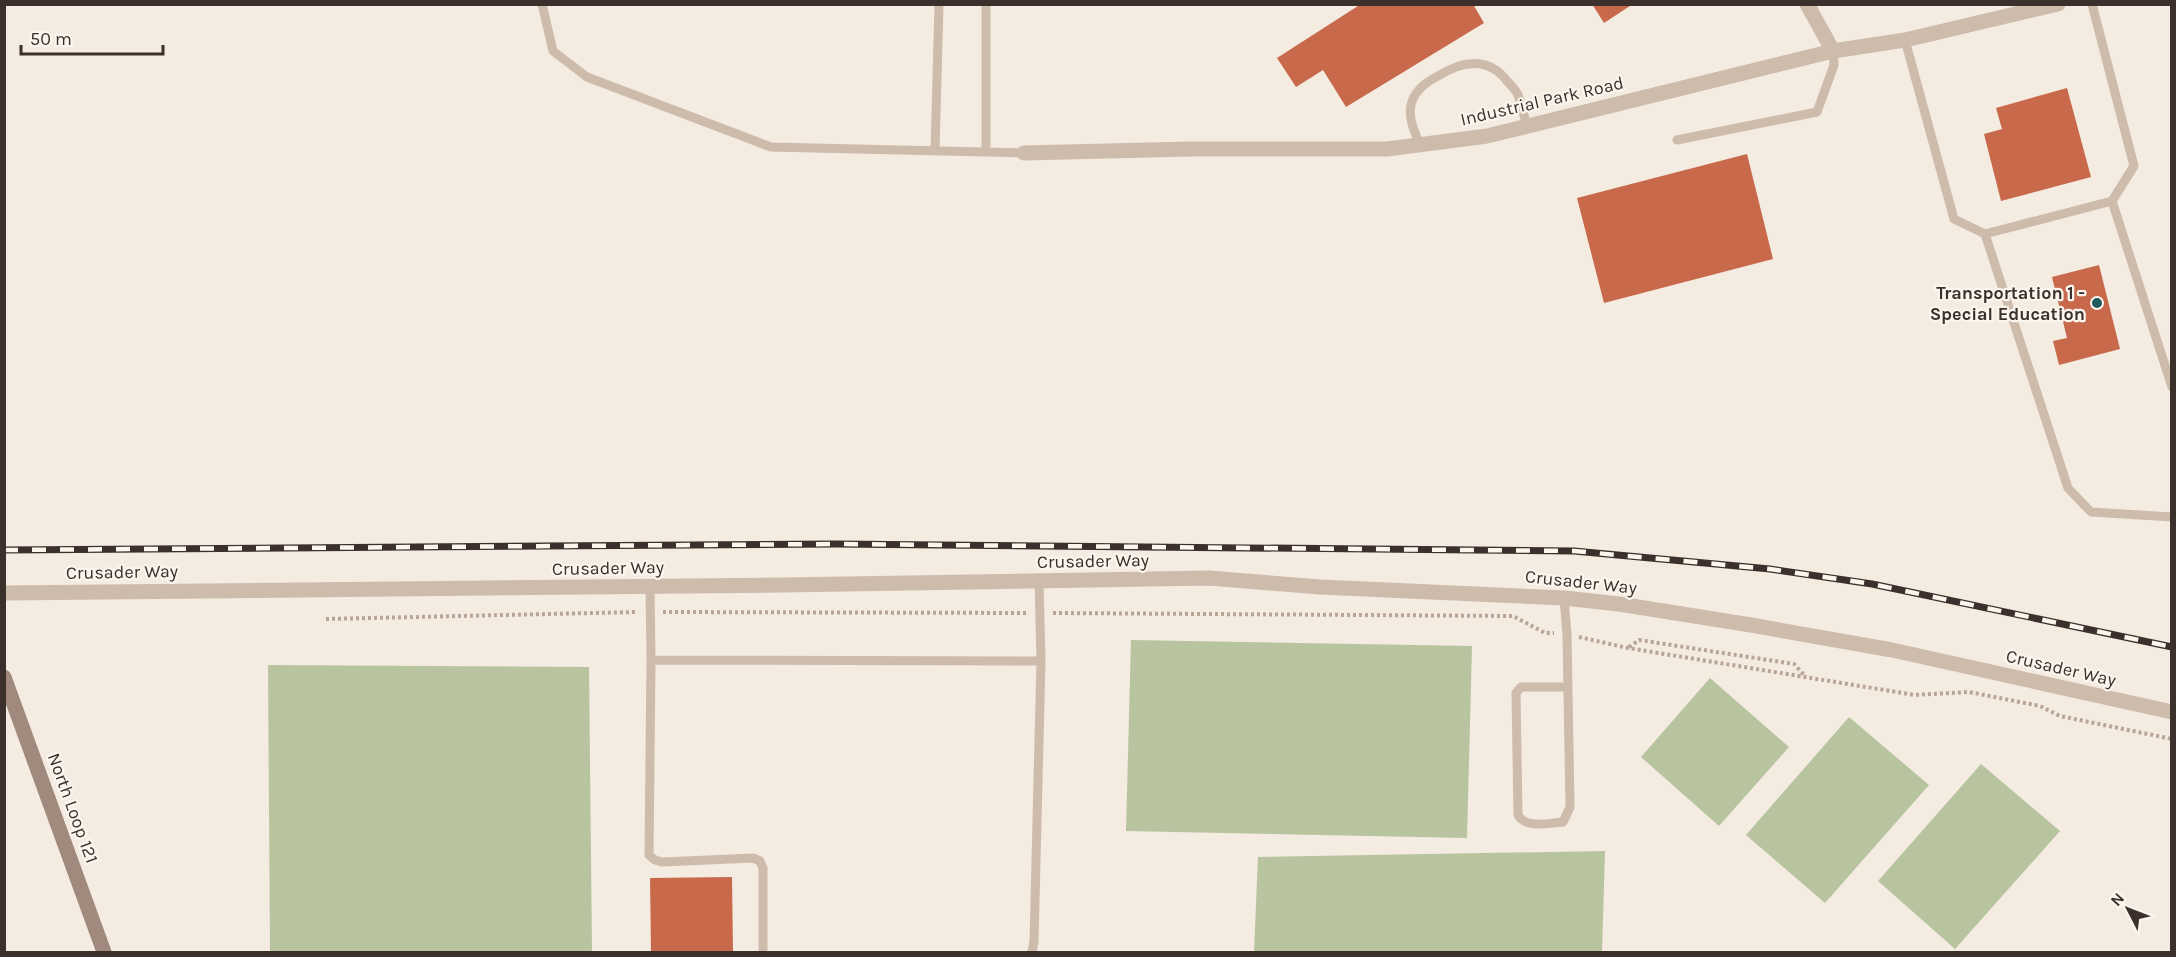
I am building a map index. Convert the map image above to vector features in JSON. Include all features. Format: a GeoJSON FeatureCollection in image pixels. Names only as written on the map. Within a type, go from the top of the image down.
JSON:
{"type":"FeatureCollection","features":[{"type":"Feature","properties":{"kind":"main road","name":"North Loop 121"},"geometry":{"type":"LineString","coordinates":[[4,677],[104,952]]}},
{"type":"Feature","properties":{"kind":"street"},"geometry":{"type":"LineString","coordinates":[[1807,4],[1833,51]]}},
{"type":"Feature","properties":{"kind":"street","name":"Industrial Park Road"},"geometry":{"type":"LineString","coordinates":[[1024,153],[1191,149],[1387,149],[1487,136],[1833,51],[1905,40],[2058,4]]}},
{"type":"Feature","properties":{"kind":"street","name":"Crusader Way"},"geometry":{"type":"LineString","coordinates":[[4,593],[1209,579],[1320,587],[1564,598],[1718,620],[1892,650],[2172,712]]}},
{"type":"Feature","properties":{"kind":"lane"},"geometry":{"type":"LineString","coordinates":[[542,4],[553,51],[587,77],[771,147],[1024,153]]}},
{"type":"Feature","properties":{"kind":"lane"},"geometry":{"type":"LineString","coordinates":[[935,151],[939,4]]}},
{"type":"Feature","properties":{"kind":"lane"},"geometry":{"type":"LineString","coordinates":[[986,4],[986,152]]}},
{"type":"Feature","properties":{"kind":"lane"},"geometry":{"type":"LineString","coordinates":[[1905,40],[1954,219],[1985,234],[2112,201],[2134,166],[2092,4]]}},
{"type":"Feature","properties":{"kind":"lane"},"geometry":{"type":"LineString","coordinates":[[1677,140],[1817,112],[1834,65],[1833,51]]}},
{"type":"Feature","properties":{"kind":"lane"},"geometry":{"type":"LineString","coordinates":[[1420,145],[1411,116],[1410,107],[1413,96],[1426,83],[1463,64],[1480,62],[1495,68],[1505,77],[1517,94],[1527,127]]}},
{"type":"Feature","properties":{"kind":"lane"},"geometry":{"type":"LineString","coordinates":[[2112,201],[2172,387]]}},
{"type":"Feature","properties":{"kind":"lane"},"geometry":{"type":"LineString","coordinates":[[1985,234],[2068,488],[2091,512],[2172,517]]}},
{"type":"Feature","properties":{"kind":"lane"},"geometry":{"type":"LineString","coordinates":[[1032,952],[1041,661],[1039,581]]}},
{"type":"Feature","properties":{"kind":"lane"},"geometry":{"type":"LineString","coordinates":[[650,587],[649,855],[662,862],[753,858],[760,861],[763,868],[763,952]]}},
{"type":"Feature","properties":{"kind":"lane"},"geometry":{"type":"LineString","coordinates":[[1564,598],[1567,635],[1568,687],[1570,807],[1563,822],[1528,824],[1518,815],[1516,693],[1521,687],[1568,687]]}},
{"type":"Feature","properties":{"kind":"lane"},"geometry":{"type":"LineString","coordinates":[[651,660],[1041,661]]}},
{"type":"Feature","properties":{"kind":"path"},"geometry":{"type":"LineString","coordinates":[[326,619],[650,612],[1513,616],[1545,633],[1915,695],[1969,692],[2040,706],[2060,716],[2172,739]]}},
{"type":"Feature","properties":{"kind":"path"},"geometry":{"type":"LineString","coordinates":[[1628,648],[1639,640],[1794,664],[1805,677]]}},
{"type":"Feature","properties":{"kind":"green space"},"geometry":{"type":"Polygon","coordinates":[[[1131,640],[1472,646],[1467,838],[1126,831],[1131,640]]]}},
{"type":"Feature","properties":{"kind":"green space"},"geometry":{"type":"Polygon","coordinates":[[[268,665],[589,667],[592,952],[270,952],[268,665]]]}},
{"type":"Feature","properties":{"kind":"green space"},"geometry":{"type":"Polygon","coordinates":[[[1710,678],[1789,747],[1719,826],[1641,757],[1710,678]]]}},
{"type":"Feature","properties":{"kind":"green space"},"geometry":{"type":"Polygon","coordinates":[[[1849,717],[1929,785],[1825,903],[1746,835],[1849,717]]]}},
{"type":"Feature","properties":{"kind":"green space"},"geometry":{"type":"Polygon","coordinates":[[[1981,764],[2060,831],[1955,949],[1878,881],[1981,764]]]}},
{"type":"Feature","properties":{"kind":"green space"},"geometry":{"type":"Polygon","coordinates":[[[1605,851],[1602,952],[1254,952],[1258,857],[1605,851]]]}},
{"type":"Feature","properties":{"kind":"building"},"geometry":{"type":"Polygon","coordinates":[[[1361,4],[1473,4],[1484,23],[1346,107],[1323,70],[1296,87],[1277,58],[1361,4]]]}},
{"type":"Feature","properties":{"kind":"building"},"geometry":{"type":"Polygon","coordinates":[[[1592,4],[1633,4],[1604,23],[1592,4]]]}},
{"type":"Feature","properties":{"kind":"building"},"geometry":{"type":"Polygon","coordinates":[[[2067,88],[2091,177],[2001,201],[1984,134],[2002,129],[1996,108],[2067,88]]]}},
{"type":"Feature","properties":{"kind":"building"},"geometry":{"type":"Polygon","coordinates":[[[1747,154],[1773,259],[1604,303],[1577,198],[1747,154]]]}},
{"type":"Feature","properties":{"kind":"building"},"geometry":{"type":"Polygon","coordinates":[[[2099,265],[2120,349],[2059,365],[2053,341],[2067,338],[2052,277],[2099,265]]]}},
{"type":"Feature","properties":{"kind":"building"},"geometry":{"type":"Polygon","coordinates":[[[732,877],[733,952],[651,952],[650,878],[732,877]]]}},
{"type":"Feature","properties":{"kind":"railway"},"geometry":{"type":"LineString","coordinates":[[4,550],[836,544],[1574,551],[1770,569],[1872,584],[2172,647]]}},
{"type":"Feature","properties":{"kind":"place","name":"Transportation 1 - Special Education"},"geometry":{"type":"Point","coordinates":[2097,303]}}]}
